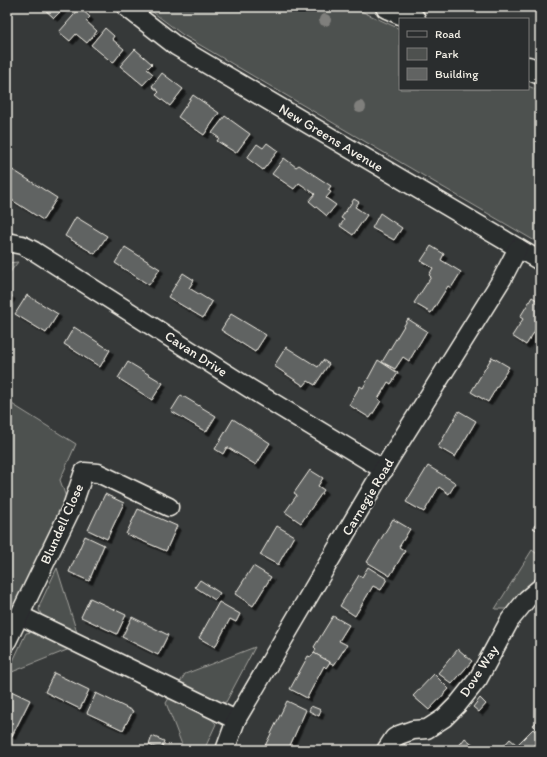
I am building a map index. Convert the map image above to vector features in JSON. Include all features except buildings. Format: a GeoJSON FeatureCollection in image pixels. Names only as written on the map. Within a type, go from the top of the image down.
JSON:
{"type":"FeatureCollection","features":[{"type":"Feature","properties":{"kind":"main road"},"geometry":{"type":"LineString","coordinates":[[390,8],[412,18]]}},
{"type":"Feature","properties":{"kind":"main road"},"geometry":{"type":"LineString","coordinates":[[529,68],[540,73]]}},
{"type":"Feature","properties":{"kind":"street","name":"New Greens Avenue"},"geometry":{"type":"LineString","coordinates":[[126,7],[176,46],[540,261]]}},
{"type":"Feature","properties":{"kind":"street","name":"Cavan Drive"},"geometry":{"type":"LineString","coordinates":[[7,242],[22,245],[34,251],[249,388],[384,470]]}},
{"type":"Feature","properties":{"kind":"street","name":"Carnegie Road"},"geometry":{"type":"LineString","coordinates":[[225,750],[236,720],[384,470],[502,279],[518,248]]}},
{"type":"Feature","properties":{"kind":"street","name":"Blundell Close"},"geometry":{"type":"LineString","coordinates":[[7,641],[72,507],[84,472],[98,473],[169,507]]}},
{"type":"Feature","properties":{"kind":"street","name":"Dove Way"},"geometry":{"type":"LineString","coordinates":[[386,750],[394,738],[409,731],[427,730],[444,718],[458,704],[478,679],[510,620],[527,599],[540,588]]}},
{"type":"Feature","properties":{"kind":"street"},"geometry":{"type":"LineString","coordinates":[[19,615],[236,720]]}},
{"type":"Feature","properties":{"kind":"green space"},"geometry":{"type":"Polygon","coordinates":[[[146,7],[352,7],[399,29],[399,90],[529,90],[529,86],[540,91],[540,244],[183,35],[146,7]]]}},
{"type":"Feature","properties":{"kind":"green space"},"geometry":{"type":"Polygon","coordinates":[[[18,262],[7,276],[7,263],[18,262]]]}},
{"type":"Feature","properties":{"kind":"green space"},"geometry":{"type":"Polygon","coordinates":[[[7,401],[76,444],[60,480],[67,500],[7,621],[7,401]]]}},
{"type":"Feature","properties":{"kind":"green space"},"geometry":{"type":"Polygon","coordinates":[[[532,550],[540,556],[540,578],[514,609],[495,609],[532,550]]]}},
{"type":"Feature","properties":{"kind":"green space"},"geometry":{"type":"Polygon","coordinates":[[[57,568],[78,636],[42,616],[39,610],[40,604],[57,568]]]}},
{"type":"Feature","properties":{"kind":"green space"},"geometry":{"type":"Polygon","coordinates":[[[39,632],[72,648],[7,674],[26,633],[39,632]]]}},
{"type":"Feature","properties":{"kind":"green space"},"geometry":{"type":"Polygon","coordinates":[[[255,647],[226,702],[221,703],[179,684],[185,674],[255,647]]]}},
{"type":"Feature","properties":{"kind":"green space"},"geometry":{"type":"Polygon","coordinates":[[[171,695],[210,717],[216,724],[204,750],[184,750],[166,703],[171,695]]]}}]}
